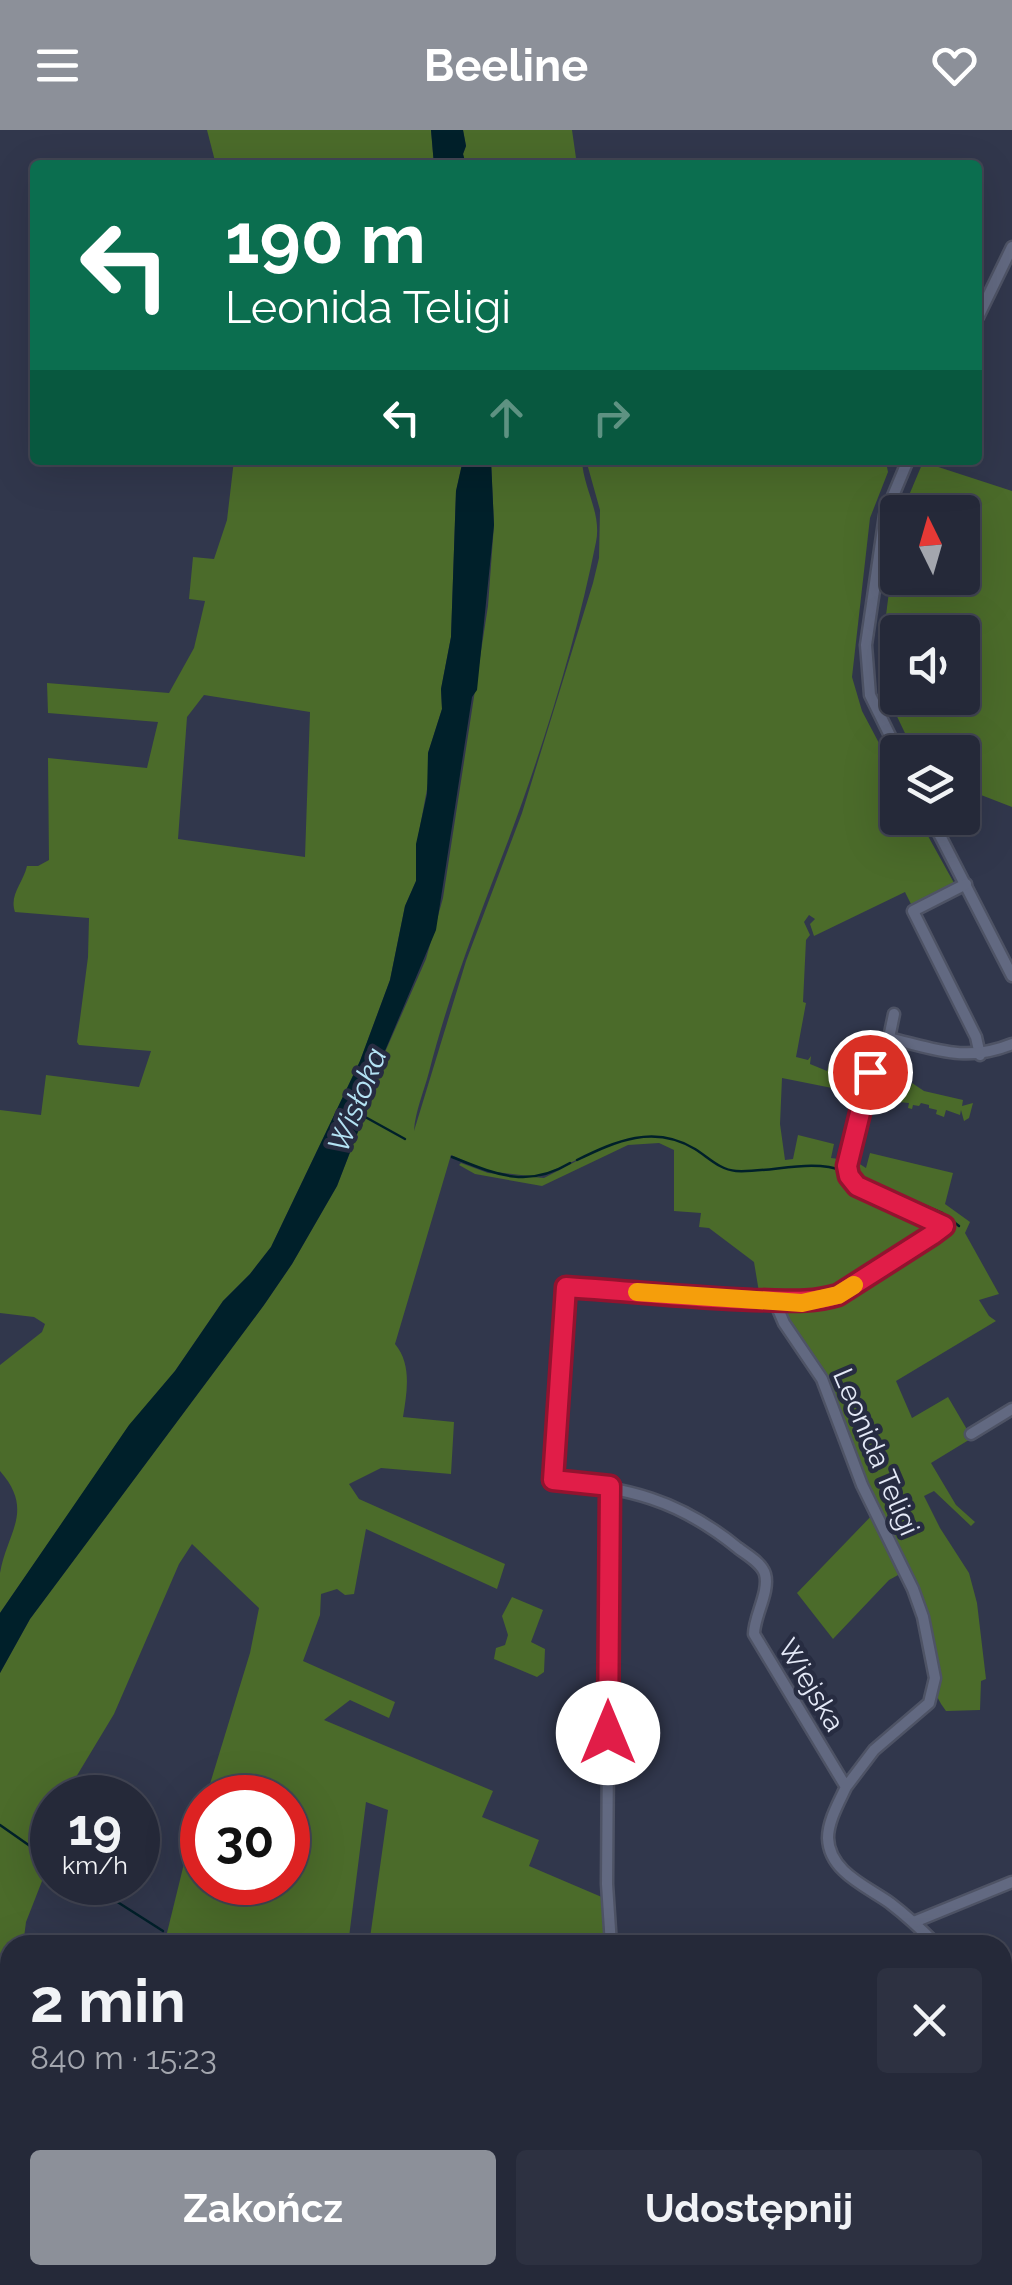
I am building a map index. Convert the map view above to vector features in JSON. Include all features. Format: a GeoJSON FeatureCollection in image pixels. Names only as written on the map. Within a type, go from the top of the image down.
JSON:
{"type":"FeatureCollection","features":[{"type":"Feature","properties":{"kind":"street"},"geometry":{"type":"LineString","coordinates":[[982,309],[1012,247]]}},
{"type":"Feature","properties":{"kind":"street"},"geometry":{"type":"LineString","coordinates":[[889,735],[871,700],[866,668],[885,515],[905,465]]}},
{"type":"Feature","properties":{"kind":"street"},"geometry":{"type":"LineString","coordinates":[[940,835],[1012,976]]}},
{"type":"Feature","properties":{"kind":"street"},"geometry":{"type":"LineString","coordinates":[[966,884],[913,911],[976,1038],[980,1055]]}},
{"type":"Feature","properties":{"kind":"street"},"geometry":{"type":"LineString","coordinates":[[610,1935],[607,1884],[610,1486],[553,1480],[566,1287],[802,1303],[838,1295],[944,1226],[857,1186],[849,1176],[847,1166],[876,1051],[889,1038],[894,1014]]}},
{"type":"Feature","properties":{"kind":"street"},"geometry":{"type":"LineString","coordinates":[[889,1038],[956,1054],[980,1055],[1012,1044]]}},
{"type":"Feature","properties":{"kind":"street","name":"Leonida Teligi"},"geometry":{"type":"LineString","coordinates":[[776,1302],[784,1322],[815,1365],[830,1395],[862,1486],[913,1589],[934,1671],[934,1691],[928,1703],[874,1750],[846,1787]]}},
{"type":"Feature","properties":{"kind":"street"},"geometry":{"type":"LineString","coordinates":[[971,1434],[1012,1409]]}},
{"type":"Feature","properties":{"kind":"street","name":"Wiejska"},"geometry":{"type":"LineString","coordinates":[[610,1486],[639,1492],[683,1512],[761,1567],[765,1585],[754,1634],[846,1787]]}},
{"type":"Feature","properties":{"kind":"street"},"geometry":{"type":"LineString","coordinates":[[846,1787],[832,1818],[828,1840],[834,1856],[860,1887],[886,1900],[926,1935]]}},
{"type":"Feature","properties":{"kind":"street"},"geometry":{"type":"LineString","coordinates":[[914,1922],[1012,1882]]}},
{"type":"Feature","properties":{"kind":"green space"},"geometry":{"type":"Polygon","coordinates":[[[207,130],[431,130],[434,160],[215,160],[207,130]]]}},
{"type":"Feature","properties":{"kind":"green space"},"geometry":{"type":"Polygon","coordinates":[[[463,130],[572,130],[576,160],[465,160],[463,130]]]}},
{"type":"Feature","properties":{"kind":"green space"},"geometry":{"type":"Polygon","coordinates":[[[233,465],[462,465],[456,491],[451,637],[441,689],[442,709],[428,753],[430,773],[416,848],[416,881],[405,906],[390,980],[360,1061],[271,1247],[223,1301],[175,1371],[129,1426],[0,1613],[0,1573],[17,1510],[16,1498],[0,1471],[0,1365],[42,1332],[45,1324],[34,1317],[0,1313],[0,1110],[41,1115],[46,1075],[139,1087],[151,1051],[79,1045],[89,918],[15,912],[14,906],[27,866],[49,860],[48,758],[147,768],[158,722],[48,713],[47,683],[169,693],[194,648],[205,601],[189,599],[193,557],[214,559],[227,520],[233,465]],[[204,695],[187,717],[178,839],[305,857],[310,712],[204,695]]]}},
{"type":"Feature","properties":{"kind":"green space"},"geometry":{"type":"Polygon","coordinates":[[[491,465],[583,465],[597,531],[579,616],[546,731],[455,984],[414,1131],[466,961],[522,813],[593,583],[599,558],[600,510],[587,465],[887,465],[888,472],[870,518],[852,677],[862,711],[880,745],[880,835],[927,835],[954,883],[912,906],[905,892],[814,936],[810,924],[815,919],[809,915],[804,922],[810,935],[806,940],[806,1003],[796,1057],[808,1060],[811,1056],[810,1064],[827,1071],[830,1061],[863,1069],[857,1093],[782,1078],[780,1124],[785,1160],[793,1159],[798,1135],[834,1144],[831,1158],[855,1161],[866,1168],[870,1153],[953,1173],[945,1204],[970,1222],[965,1233],[999,1294],[979,1300],[996,1321],[896,1381],[912,1418],[948,1397],[972,1438],[931,1463],[956,1505],[975,1522],[971,1526],[934,1491],[924,1496],[969,1573],[977,1603],[986,1679],[981,1681],[980,1710],[946,1711],[937,1697],[926,1662],[909,1569],[889,1580],[833,1639],[797,1593],[877,1510],[856,1468],[834,1398],[772,1303],[760,1298],[754,1262],[709,1228],[699,1227],[701,1213],[674,1211],[674,1150],[659,1143],[628,1145],[542,1186],[475,1174],[459,1165],[488,1173],[544,1178],[592,1153],[538,1177],[488,1171],[451,1155],[395,1344],[406,1369],[403,1417],[454,1422],[451,1474],[381,1468],[349,1484],[359,1499],[505,1564],[497,1589],[366,1529],[354,1594],[345,1595],[337,1589],[321,1594],[320,1615],[303,1661],[395,1702],[389,1718],[350,1700],[324,1720],[493,1791],[482,1817],[539,1840],[529,1866],[604,1898],[606,1935],[370,1935],[388,1810],[366,1802],[349,1935],[166,1935],[180,1880],[180,1905],[310,1905],[310,1775],[213,1775],[250,1653],[259,1608],[192,1544],[179,1564],[114,1714],[77,1775],[30,1775],[33,1905],[24,1935],[0,1935],[0,1673],[30,1619],[264,1305],[337,1186],[371,1084],[426,959],[443,898],[488,606],[494,525],[491,465]]]}},
{"type":"Feature","properties":{"kind":"green space"},"geometry":{"type":"Polygon","coordinates":[[[922,465],[1012,491],[1012,807],[980,795],[980,735],[906,735],[896,715],[980,715],[980,615],[886,615],[889,595],[980,595],[980,495],[909,495],[922,465]]]}},
{"type":"Feature","properties":{"kind":"green space"},"geometry":{"type":"Polygon","coordinates":[[[879,1076],[885,1077],[885,1082],[891,1083],[892,1079],[911,1087],[912,1083],[924,1091],[963,1100],[962,1106],[973,1103],[969,1118],[964,1121],[961,1110],[960,1115],[946,1110],[944,1117],[929,1105],[921,1103],[912,1109],[908,1108],[909,1103],[898,1105],[880,1100],[875,1093],[879,1076]]]}},
{"type":"Feature","properties":{"kind":"green space"},"geometry":{"type":"Polygon","coordinates":[[[512,1597],[543,1610],[531,1642],[545,1649],[544,1672],[537,1677],[494,1659],[496,1648],[505,1645],[508,1635],[502,1616],[512,1597]]]}},
{"type":"Feature","properties":{"kind":"water"},"geometry":{"type":"Polygon","coordinates":[[[431,130],[463,130],[465,160],[434,160],[431,130]]]}},
{"type":"Feature","properties":{"kind":"water","name":"Wisłoka"},"geometry":{"type":"Polygon","coordinates":[[[462,465],[491,465],[494,525],[477,690],[472,697],[436,930],[371,1084],[337,1186],[292,1264],[30,1619],[0,1673],[0,1613],[129,1425],[175,1371],[223,1301],[271,1247],[360,1061],[390,980],[405,906],[416,881],[416,844],[427,794],[428,753],[442,709],[441,689],[451,637],[456,491],[462,465]]]}},
{"type":"Feature","properties":{"kind":"waterway","name":"Wisłoka"},"geometry":{"type":"LineString","coordinates":[[358,1113],[405,1139]]}},
{"type":"Feature","properties":{"kind":"waterway"},"geometry":{"type":"LineString","coordinates":[[577,1160],[621,1142],[650,1136],[680,1142],[730,1170],[818,1166],[844,1171]]}},
{"type":"Feature","properties":{"kind":"waterway"},"geometry":{"type":"LineString","coordinates":[[452,1157],[497,1173],[525,1177],[570,1163]]}},
{"type":"Feature","properties":{"kind":"waterway"},"geometry":{"type":"LineString","coordinates":[[852,1174],[887,1189]]}},
{"type":"Feature","properties":{"kind":"waterway"},"geometry":{"type":"LineString","coordinates":[[893,1192],[942,1213],[959,1226]]}},
{"type":"Feature","properties":{"kind":"waterway"},"geometry":{"type":"LineString","coordinates":[[0,1825],[30,1846]]}},
{"type":"Feature","properties":{"kind":"waterway"},"geometry":{"type":"LineString","coordinates":[[122,1905],[163,1931]]}},
{"type":"Feature","properties":{"kind":"slow traffic"},"geometry":{"type":"LineString","coordinates":[[637,1292],[802,1303],[838,1295],[854,1285]]}},
{"type":"Feature","properties":{"kind":"route"},"geometry":{"type":"LineString","coordinates":[[608,1733],[610,1486],[553,1480],[566,1287],[802,1303],[838,1295],[932,1235],[944,1226],[857,1186],[849,1176],[847,1166],[870,1072]]}}]}
